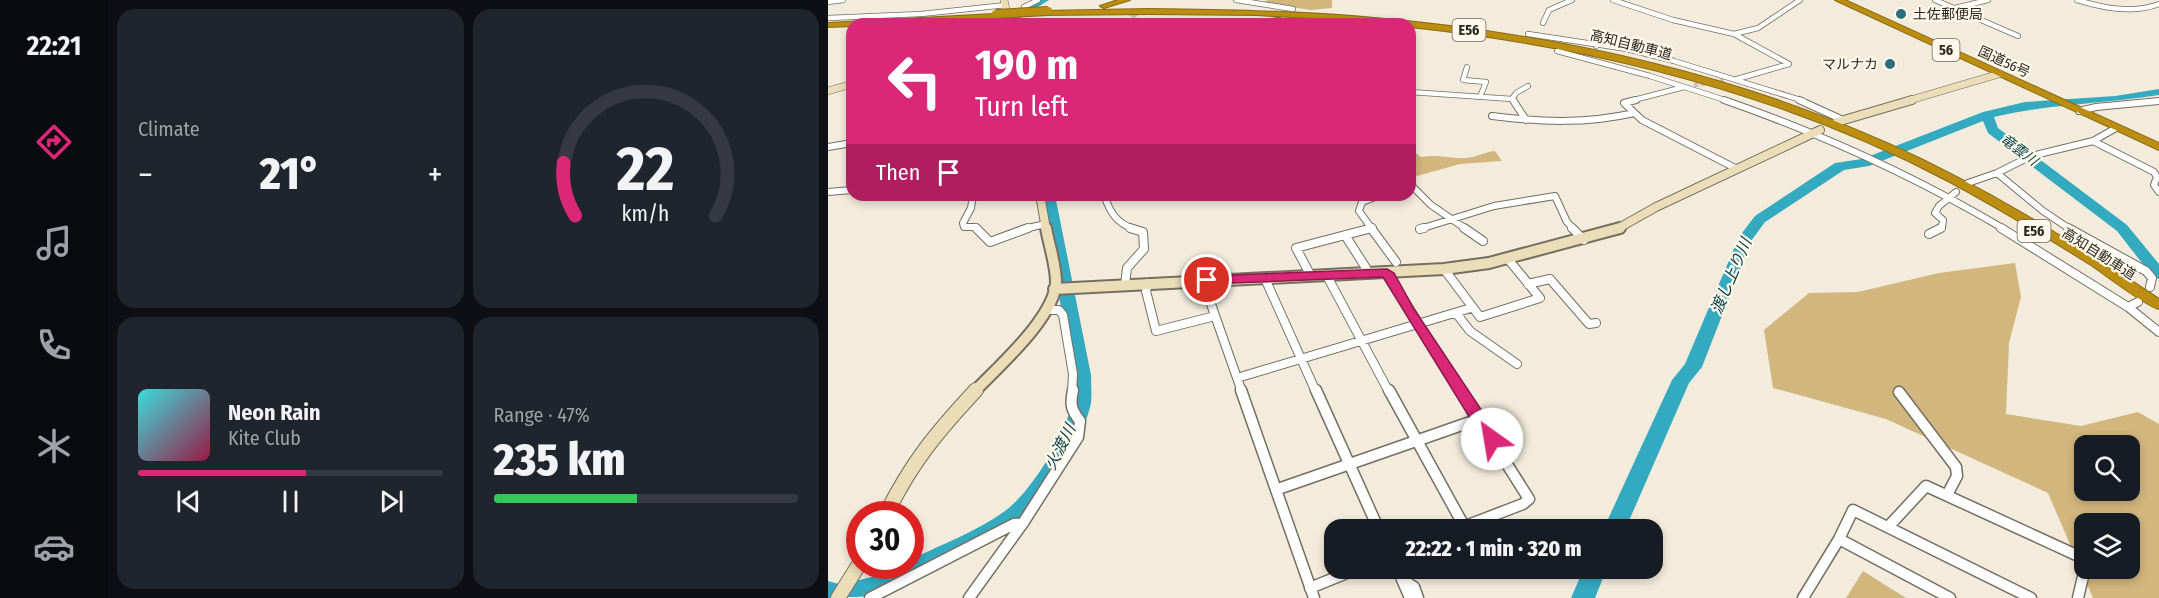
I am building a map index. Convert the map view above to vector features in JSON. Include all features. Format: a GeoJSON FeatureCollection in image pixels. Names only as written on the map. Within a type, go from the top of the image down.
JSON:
{"type":"FeatureCollection","features":[{"type":"Feature","properties":{"kind":"highway"},"geometry":{"type":"LineString","coordinates":[[1043,13],[1100,6],[1126,0]]}},
{"type":"Feature","properties":{"kind":"highway"},"geometry":{"type":"LineString","coordinates":[[1127,16],[1142,0]]}},
{"type":"Feature","properties":{"kind":"highway"},"geometry":{"type":"LineString","coordinates":[[1127,16],[1148,0]]}},
{"type":"Feature","properties":{"kind":"highway","name":"国道56号"},"geometry":{"type":"LineString","coordinates":[[1839,0],[2159,147]]}},
{"type":"Feature","properties":{"kind":"highway"},"geometry":{"type":"LineString","coordinates":[[1167,1],[1259,12]]}},
{"type":"Feature","properties":{"kind":"highway","name":"高知自動車道"},"geometry":{"type":"LineString","coordinates":[[968,18],[1043,13],[1259,12],[1343,18]]}},
{"type":"Feature","properties":{"kind":"highway","name":"高知自動車道"},"geometry":{"type":"LineString","coordinates":[[1043,13],[1127,16],[1256,15],[1301,18]]}},
{"type":"Feature","properties":{"kind":"highway","name":"高知自動車道"},"geometry":{"type":"LineString","coordinates":[[949,18],[994,16]]}},
{"type":"Feature","properties":{"kind":"highway"},"geometry":{"type":"LineString","coordinates":[[1127,16],[1188,18]]}},
{"type":"Feature","properties":{"kind":"highway","name":"高知自動車道"},"geometry":{"type":"LineString","coordinates":[[1416,23],[1583,49],[1641,62],[1739,90],[1803,112],[1872,148]]}},
{"type":"Feature","properties":{"kind":"highway","name":"高知自動車道"},"geometry":{"type":"LineString","coordinates":[[828,26],[846,25]]}},
{"type":"Feature","properties":{"kind":"highway","name":"高知自動車道"},"geometry":{"type":"LineString","coordinates":[[828,26],[846,26]]}},
{"type":"Feature","properties":{"kind":"highway","name":"高知自動車道"},"geometry":{"type":"LineString","coordinates":[[1416,26],[1579,51],[1636,64],[1746,97],[1872,148],[1909,160],[2024,218],[2159,305]]}},
{"type":"Feature","properties":{"kind":"highway","name":"高知自動車道"},"geometry":{"type":"LineString","coordinates":[[1909,160],[2017,221],[2159,310]]}},
{"type":"Feature","properties":{"kind":"street"},"geometry":{"type":"LineString","coordinates":[[828,2],[843,0]]}},
{"type":"Feature","properties":{"kind":"street"},"geometry":{"type":"LineString","coordinates":[[828,18],[921,14],[1006,6],[1024,7],[1038,0]]}},
{"type":"Feature","properties":{"kind":"street"},"geometry":{"type":"LineString","coordinates":[[1236,0],[1293,9]]}},
{"type":"Feature","properties":{"kind":"street"},"geometry":{"type":"LineString","coordinates":[[1543,24],[1544,16],[1553,5],[1572,0]]}},
{"type":"Feature","properties":{"kind":"street"},"geometry":{"type":"LineString","coordinates":[[1613,0],[1673,20],[1734,34],[1789,64],[1725,81]]}},
{"type":"Feature","properties":{"kind":"street"},"geometry":{"type":"LineString","coordinates":[[1734,34],[1758,28],[1800,0]]}},
{"type":"Feature","properties":{"kind":"street"},"geometry":{"type":"LineString","coordinates":[[1935,0],[2018,36]]}},
{"type":"Feature","properties":{"kind":"street"},"geometry":{"type":"LineString","coordinates":[[1955,8],[1988,0]]}},
{"type":"Feature","properties":{"kind":"street"},"geometry":{"type":"LineString","coordinates":[[2077,0],[2121,9],[2150,7],[2159,4]]}},
{"type":"Feature","properties":{"kind":"street"},"geometry":{"type":"LineString","coordinates":[[1528,34],[1627,49],[1736,79],[1806,102],[1840,121],[1999,74]]}},
{"type":"Feature","properties":{"kind":"street"},"geometry":{"type":"LineString","coordinates":[[1596,46],[1603,37],[1601,34]]}},
{"type":"Feature","properties":{"kind":"street"},"geometry":{"type":"LineString","coordinates":[[1557,51],[1583,56],[1684,87],[1872,148],[1884,163],[1953,194],[2128,307],[2159,332]]}},
{"type":"Feature","properties":{"kind":"street"},"geometry":{"type":"LineString","coordinates":[[1467,67],[1463,80],[1486,82],[1480,97]]}},
{"type":"Feature","properties":{"kind":"street"},"geometry":{"type":"LineString","coordinates":[[1694,85],[1624,103],[1653,126],[1735,168]]}},
{"type":"Feature","properties":{"kind":"street"},"geometry":{"type":"LineString","coordinates":[[828,91],[846,86]]}},
{"type":"Feature","properties":{"kind":"street"},"geometry":{"type":"LineString","coordinates":[[1512,99],[1516,93],[1528,86]]}},
{"type":"Feature","properties":{"kind":"street"},"geometry":{"type":"LineString","coordinates":[[1416,92],[1512,99]]}},
{"type":"Feature","properties":{"kind":"street"},"geometry":{"type":"LineString","coordinates":[[1512,99],[1526,120]]}},
{"type":"Feature","properties":{"kind":"street"},"geometry":{"type":"LineString","coordinates":[[2075,109],[2159,101]]}},
{"type":"Feature","properties":{"kind":"street"},"geometry":{"type":"LineString","coordinates":[[1492,117],[1526,120],[1612,120],[1634,113]]}},
{"type":"Feature","properties":{"kind":"street"},"geometry":{"type":"LineString","coordinates":[[1968,183],[1997,173],[2031,156],[2093,141],[2116,128]]}},
{"type":"Feature","properties":{"kind":"street"},"geometry":{"type":"LineString","coordinates":[[1041,201],[1056,283],[1062,289],[1444,269],[1508,259],[1585,241],[1614,231],[1656,207],[1735,168],[1817,131]]}},
{"type":"Feature","properties":{"kind":"street"},"geometry":{"type":"LineString","coordinates":[[2093,141],[2154,172],[2157,177],[2154,185],[2159,192]]}},
{"type":"Feature","properties":{"kind":"street"},"geometry":{"type":"LineString","coordinates":[[828,147],[846,144]]}},
{"type":"Feature","properties":{"kind":"street"},"geometry":{"type":"LineString","coordinates":[[1997,173],[2043,211],[2070,229],[2146,271],[2152,278],[2150,287]]}},
{"type":"Feature","properties":{"kind":"street"},"geometry":{"type":"LineString","coordinates":[[828,192],[846,190]]}},
{"type":"Feature","properties":{"kind":"street"},"geometry":{"type":"LineString","coordinates":[[1416,190],[1431,205],[1483,242]]}},
{"type":"Feature","properties":{"kind":"street"},"geometry":{"type":"LineString","coordinates":[[1929,234],[1942,227],[1943,220],[1935,213],[1939,206],[1953,194]]}},
{"type":"Feature","properties":{"kind":"street"},"geometry":{"type":"LineString","coordinates":[[1420,229],[1494,206],[1556,196],[1567,222],[1585,241]]}},
{"type":"Feature","properties":{"kind":"street"},"geometry":{"type":"LineString","coordinates":[[971,201],[971,208],[963,223],[964,227],[975,227],[990,242],[1030,227],[1045,224]]}},
{"type":"Feature","properties":{"kind":"street"},"geometry":{"type":"LineString","coordinates":[[1106,201],[1109,212],[1122,226],[1143,232],[1144,249],[1127,268],[1125,285]]}},
{"type":"Feature","properties":{"kind":"street"},"geometry":{"type":"LineString","coordinates":[[1366,201],[1359,207],[1359,211],[1396,262]]}},
{"type":"Feature","properties":{"kind":"street"},"geometry":{"type":"LineString","coordinates":[[1311,276],[1296,248],[1372,228]]}},
{"type":"Feature","properties":{"kind":"street"},"geometry":{"type":"LineString","coordinates":[[1345,235],[1366,268]]}},
{"type":"Feature","properties":{"kind":"street"},"geometry":{"type":"LineString","coordinates":[[1444,269],[1471,308],[1480,316],[1540,298],[1508,259]]}},
{"type":"Feature","properties":{"kind":"street"},"geometry":{"type":"LineString","coordinates":[[1387,273],[1529,499],[1481,519]]}},
{"type":"Feature","properties":{"kind":"street"},"geometry":{"type":"LineString","coordinates":[[1327,276],[1416,441],[1455,519]]}},
{"type":"Feature","properties":{"kind":"street"},"geometry":{"type":"LineString","coordinates":[[1268,278],[1267,283],[1374,519]]}},
{"type":"Feature","properties":{"kind":"street"},"geometry":{"type":"LineString","coordinates":[[1528,284],[1550,279],[1589,324],[1596,323]]}},
{"type":"Feature","properties":{"kind":"street"},"geometry":{"type":"LineString","coordinates":[[1207,280],[1206,290],[1278,489],[1312,593],[1338,579]]}},
{"type":"Feature","properties":{"kind":"street"},"geometry":{"type":"LineString","coordinates":[[1148,283],[1146,291],[1155,331],[1215,316]]}},
{"type":"Feature","properties":{"kind":"street"},"geometry":{"type":"LineString","coordinates":[[893,501],[906,476],[934,435],[1035,327],[1062,289]]}},
{"type":"Feature","properties":{"kind":"street"},"geometry":{"type":"LineString","coordinates":[[2128,307],[2138,302]]}},
{"type":"Feature","properties":{"kind":"street"},"geometry":{"type":"LineString","coordinates":[[1237,378],[1471,308]]}},
{"type":"Feature","properties":{"kind":"street"},"geometry":{"type":"LineString","coordinates":[[969,598],[1023,523],[1078,437],[1080,422],[1070,404],[1073,374],[1063,315],[1059,310],[1047,310]]}},
{"type":"Feature","properties":{"kind":"street"},"geometry":{"type":"LineString","coordinates":[[1456,313],[1470,331],[1517,364]]}},
{"type":"Feature","properties":{"kind":"street"},"geometry":{"type":"LineString","coordinates":[[1899,392],[1956,467],[1957,476],[1947,495]]}},
{"type":"Feature","properties":{"kind":"street"},"geometry":{"type":"LineString","coordinates":[[1278,489],[1479,419]]}},
{"type":"Feature","properties":{"kind":"street"},"geometry":{"type":"LineString","coordinates":[[1888,527],[1926,486],[2074,554]]}},
{"type":"Feature","properties":{"kind":"street"},"geometry":{"type":"LineString","coordinates":[[1803,598],[1839,539],[1853,510],[2031,598]]}},
{"type":"Feature","properties":{"kind":"street"},"geometry":{"type":"LineString","coordinates":[[870,598],[1014,524],[1023,523]]}},
{"type":"Feature","properties":{"kind":"street"},"geometry":{"type":"LineString","coordinates":[[1839,539],[1950,598]]}},
{"type":"Feature","properties":{"kind":"street"},"geometry":{"type":"LineString","coordinates":[[838,598],[850,579]]}},
{"type":"Feature","properties":{"kind":"street"},"geometry":{"type":"LineString","coordinates":[[1402,579],[1410,598]]}},
{"type":"Feature","properties":{"kind":"street"},"geometry":{"type":"LineString","coordinates":[[1405,579],[1414,587],[1418,598]]}},
{"type":"Feature","properties":{"kind":"street"},"geometry":{"type":"LineString","coordinates":[[2079,598],[2083,579]]}},
{"type":"Feature","properties":{"kind":"shaded area"},"geometry":{"type":"Polygon","coordinates":[[[1268,0],[1332,0],[1332,8],[1311,10],[1261,3],[1268,0]]]}},
{"type":"Feature","properties":{"kind":"shaded area"},"geometry":{"type":"Polygon","coordinates":[[[1495,151],[1502,161],[1460,164],[1416,176],[1416,153],[1421,157],[1466,158],[1495,151]]]}},
{"type":"Feature","properties":{"kind":"shaded area"},"geometry":{"type":"Polygon","coordinates":[[[2015,263],[2021,297],[2009,343],[2006,414],[2081,426],[2138,412],[2159,424],[2159,598],[2093,598],[2085,579],[2140,579],[2140,513],[2074,513],[2074,554],[2048,493],[1886,419],[1773,388],[1764,330],[1809,293],[1858,292],[1939,273],[2015,263]]]}},
{"type":"Feature","properties":{"kind":"shaded area"},"geometry":{"type":"Polygon","coordinates":[[[1863,571],[1906,598],[1846,598],[1863,571]]]}},
{"type":"Feature","properties":{"kind":"waterway","name":"火渡川"},"geometry":{"type":"LineString","coordinates":[[1014,18],[1044,0]]}},
{"type":"Feature","properties":{"kind":"waterway","name":"竜雲川"},"geometry":{"type":"LineString","coordinates":[[1987,115],[2025,106],[2115,99],[2159,92]]}},
{"type":"Feature","properties":{"kind":"waterway","name":"渡し上り川"},"geometry":{"type":"LineString","coordinates":[[1619,519],[1681,380],[1693,367],[1744,240],[1760,219],[1840,166],[1864,163],[1987,115]]}},
{"type":"Feature","properties":{"kind":"waterway","name":"竜雲川"},"geometry":{"type":"LineString","coordinates":[[1987,115],[1992,130],[2122,228],[2159,274]]}},
{"type":"Feature","properties":{"kind":"waterway","name":"火渡川"},"geometry":{"type":"LineString","coordinates":[[856,590],[866,589],[893,579],[1013,517],[1044,481],[1071,431],[1081,403],[1082,375],[1049,201]]}},
{"type":"Feature","properties":{"kind":"waterway","name":"渡し上り川"},"geometry":{"type":"LineString","coordinates":[[1583,598],[1591,579]]}},
{"type":"Feature","properties":{"kind":"tunnel"},"geometry":{"type":"LineString","coordinates":[[1131,17],[1138,9]]}},
{"type":"Feature","properties":{"kind":"tunnel"},"geometry":{"type":"LineString","coordinates":[[1694,85],[1724,81]]}},
{"type":"Feature","properties":{"kind":"place","name":"土佐郵便局"},"geometry":{"type":"Point","coordinates":[1901,14]}},
{"type":"Feature","properties":{"kind":"place","name":"マルナカ"},"geometry":{"type":"Point","coordinates":[1890,64]}},
{"type":"Feature","properties":{"kind":"route"},"geometry":{"type":"LineString","coordinates":[[1207,280],[1387,273],[1407,309],[1492,439]]}}]}
